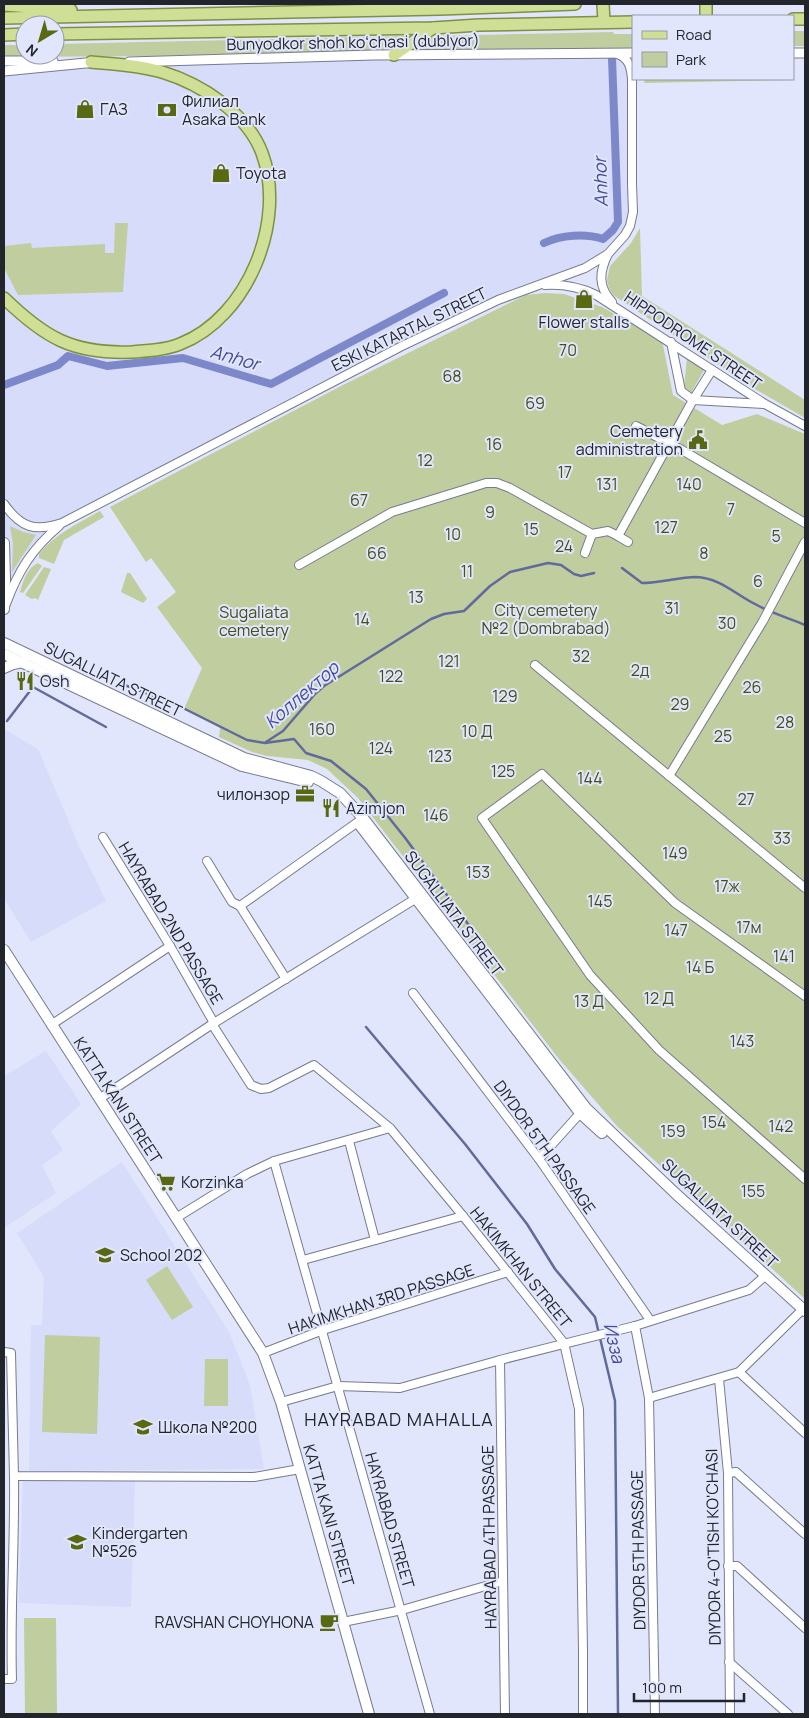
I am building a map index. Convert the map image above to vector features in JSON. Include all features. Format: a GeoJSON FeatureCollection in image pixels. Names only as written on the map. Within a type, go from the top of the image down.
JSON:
{"type":"FeatureCollection","features":[{"type":"Feature","properties":{"kind":"main road"},"geometry":{"type":"LineString","coordinates":[[31,6],[58,4]]}},
{"type":"Feature","properties":{"kind":"main road"},"geometry":{"type":"LineString","coordinates":[[394,4],[440,9]]}},
{"type":"Feature","properties":{"kind":"main road"},"geometry":{"type":"LineString","coordinates":[[4,18],[440,9],[470,6],[575,4]]}},
{"type":"Feature","properties":{"kind":"main road"},"geometry":{"type":"LineString","coordinates":[[604,4],[604,22]]}},
{"type":"Feature","properties":{"kind":"main road"},"geometry":{"type":"LineString","coordinates":[[4,5],[31,6],[117,16]]}},
{"type":"Feature","properties":{"kind":"main road"},"geometry":{"type":"LineString","coordinates":[[65,34],[432,28],[479,25],[632,22]]}},
{"type":"Feature","properties":{"kind":"main road"},"geometry":{"type":"LineString","coordinates":[[394,55],[432,28]]}},
{"type":"Feature","properties":{"kind":"main road"},"geometry":{"type":"LineString","coordinates":[[4,298],[35,326],[72,346],[94,351],[119,352],[159,349],[179,345],[210,327],[234,302],[245,286],[262,251],[268,215],[267,173],[262,153],[240,120],[208,94],[162,72],[136,66],[91,62]]}},
{"type":"Feature","properties":{"kind":"main road"},"geometry":{"type":"LineString","coordinates":[[4,543],[4,610]]}},
{"type":"Feature","properties":{"kind":"main road","name":"SUGALLIATA STREET"},"geometry":{"type":"LineString","coordinates":[[4,643],[244,758],[322,780],[340,793],[583,1110],[803,1313]]}},
{"type":"Feature","properties":{"kind":"main road","name":"SUGALLIATA STREET"},"geometry":{"type":"LineString","coordinates":[[4,654],[242,766],[308,782],[336,798],[360,820]]}},
{"type":"Feature","properties":{"kind":"main road"},"geometry":{"type":"LineString","coordinates":[[4,668],[23,662]]}},
{"type":"Feature","properties":{"kind":"main road","name":"KATTA KANI STREET"},"geometry":{"type":"LineString","coordinates":[[4,950],[263,1353],[281,1402],[369,1714]]}},
{"type":"Feature","properties":{"kind":"street"},"geometry":{"type":"LineString","coordinates":[[616,53],[626,58],[632,75]]}},
{"type":"Feature","properties":{"kind":"street","name":"Bunyodkor shoh koʻchasi (dublyor)"},"geometry":{"type":"LineString","coordinates":[[4,61],[91,62],[394,55],[632,53]]}},
{"type":"Feature","properties":{"kind":"street","name":"Bunyodkor shoh koʻchasi (dublyor)"},"geometry":{"type":"LineString","coordinates":[[4,70],[91,62]]}},
{"type":"Feature","properties":{"kind":"street","name":"ESKI KATARTAL STREET"},"geometry":{"type":"LineString","coordinates":[[4,610],[18,574],[49,534],[62,523],[400,347],[498,300],[585,268],[608,254],[630,226],[633,212],[633,80]]}},
{"type":"Feature","properties":{"kind":"street","name":"HIPPODROME STREET"},"geometry":{"type":"LineString","coordinates":[[608,254],[602,268],[601,285],[609,298],[622,310]]}},
{"type":"Feature","properties":{"kind":"street","name":"HIPPODROME STREET"},"geometry":{"type":"LineString","coordinates":[[536,286],[559,285],[576,287],[591,292],[622,310],[765,404],[805,426]]}},
{"type":"Feature","properties":{"kind":"street"},"geometry":{"type":"LineString","coordinates":[[671,342],[681,391],[693,400],[765,404]]}},
{"type":"Feature","properties":{"kind":"street"},"geometry":{"type":"LineString","coordinates":[[618,536],[693,400],[712,370]]}},
{"type":"Feature","properties":{"kind":"street"},"geometry":{"type":"LineString","coordinates":[[636,426],[669,443],[805,523]]}},
{"type":"Feature","properties":{"kind":"street"},"geometry":{"type":"LineString","coordinates":[[299,565],[392,512],[486,483],[497,483],[510,488],[592,534],[608,531],[628,542]]}},
{"type":"Feature","properties":{"kind":"street","name":"ESKI KATARTAL STREET"},"geometry":{"type":"LineString","coordinates":[[4,504],[17,519],[29,526],[43,528],[62,523]]}},
{"type":"Feature","properties":{"kind":"street"},"geometry":{"type":"LineString","coordinates":[[585,553],[592,534]]}},
{"type":"Feature","properties":{"kind":"street"},"geometry":{"type":"LineString","coordinates":[[670,776],[763,621],[805,542]]}},
{"type":"Feature","properties":{"kind":"street"},"geometry":{"type":"LineString","coordinates":[[535,665],[805,888]]}},
{"type":"Feature","properties":{"kind":"street"},"geometry":{"type":"LineString","coordinates":[[805,996],[675,903],[542,774],[482,818],[590,975],[659,1050],[805,1179]]}},
{"type":"Feature","properties":{"kind":"street"},"geometry":{"type":"LineString","coordinates":[[240,906],[360,820]]}},
{"type":"Feature","properties":{"kind":"street","name":"HAYRАBАD 2ND PASSAGE"},"geometry":{"type":"LineString","coordinates":[[103,837],[170,946],[213,1024]]}},
{"type":"Feature","properties":{"kind":"street"},"geometry":{"type":"LineString","coordinates":[[207,861],[232,902],[240,906],[286,979]]}},
{"type":"Feature","properties":{"kind":"street","name":"HAYRАBАD 2ND PASSAGE"},"geometry":{"type":"LineString","coordinates":[[99,1099],[213,1024],[419,897]]}},
{"type":"Feature","properties":{"kind":"street"},"geometry":{"type":"LineString","coordinates":[[52,1025],[170,946]]}},
{"type":"Feature","properties":{"kind":"street","name":"DIYDOR 5TH PASSAGE"},"geometry":{"type":"LineString","coordinates":[[413,993],[539,1158],[650,1320]]}},
{"type":"Feature","properties":{"kind":"street","name":"HAKIMKHАN STREET"},"geometry":{"type":"LineString","coordinates":[[213,1024],[251,1085],[260,1089],[269,1088],[314,1065],[390,1128],[564,1343],[579,1409],[583,1714]]}},
{"type":"Feature","properties":{"kind":"street"},"geometry":{"type":"LineString","coordinates":[[539,1158],[583,1110]]}},
{"type":"Feature","properties":{"kind":"street"},"geometry":{"type":"LineString","coordinates":[[176,1218],[247,1174],[274,1161],[390,1128]]}},
{"type":"Feature","properties":{"kind":"street"},"geometry":{"type":"LineString","coordinates":[[349,1140],[376,1240]]}},
{"type":"Feature","properties":{"kind":"street","name":"HAYRABAD STREET"},"geometry":{"type":"LineString","coordinates":[[274,1161],[430,1714]]}},
{"type":"Feature","properties":{"kind":"street"},"geometry":{"type":"LineString","coordinates":[[303,1260],[463,1216]]}},
{"type":"Feature","properties":{"kind":"street","name":"HAKIMKHАN 3RD PASSAGE"},"geometry":{"type":"LineString","coordinates":[[263,1353],[323,1330],[508,1272]]}},
{"type":"Feature","properties":{"kind":"street"},"geometry":{"type":"LineString","coordinates":[[281,1402],[338,1386],[400,1388],[564,1343],[635,1326],[749,1290],[763,1278]]}},
{"type":"Feature","properties":{"kind":"street"},"geometry":{"type":"LineString","coordinates":[[649,1398],[739,1372],[803,1313]]}},
{"type":"Feature","properties":{"kind":"street","name":"DIYDOR 5TH PASSAGE"},"geometry":{"type":"LineString","coordinates":[[635,1326],[649,1398],[655,1714]]}},
{"type":"Feature","properties":{"kind":"street"},"geometry":{"type":"LineString","coordinates":[[4,1352],[11,1352],[15,1513],[10,1634],[12,1679],[4,1679]]}},
{"type":"Feature","properties":{"kind":"street","name":"HAYRABAD 4TH PASSAGE"},"geometry":{"type":"LineString","coordinates":[[500,1360],[505,1714]]}},
{"type":"Feature","properties":{"kind":"street"},"geometry":{"type":"LineString","coordinates":[[739,1372],[805,1433]]}},
{"type":"Feature","properties":{"kind":"street","name":"DIYDOR 4-O'TISH KO'CHASI"},"geometry":{"type":"LineString","coordinates":[[719,1379],[728,1472],[730,1714]]}},
{"type":"Feature","properties":{"kind":"street"},"geometry":{"type":"LineString","coordinates":[[14,1476],[254,1477],[300,1469]]}},
{"type":"Feature","properties":{"kind":"street"},"geometry":{"type":"LineString","coordinates":[[728,1472],[736,1472],[805,1534]]}},
{"type":"Feature","properties":{"kind":"street"},"geometry":{"type":"LineString","coordinates":[[728,1566],[737,1566],[805,1628]]}},
{"type":"Feature","properties":{"kind":"street"},"geometry":{"type":"LineString","coordinates":[[343,1622],[402,1610],[503,1581]]}},
{"type":"Feature","properties":{"kind":"street"},"geometry":{"type":"LineString","coordinates":[[729,1662],[788,1714]]}},
{"type":"Feature","properties":{"kind":"shaded area"},"geometry":{"type":"Polygon","coordinates":[[[616,53],[628,62],[633,212],[625,235],[591,265],[498,300],[62,523],[37,548],[4,611],[4,71],[32,67],[616,53]]]}},
{"type":"Feature","properties":{"kind":"shaded area"},"geometry":{"type":"Polygon","coordinates":[[[4,729],[38,749],[79,846],[106,901],[31,942],[4,898],[4,729]]]}},
{"type":"Feature","properties":{"kind":"shaded area"},"geometry":{"type":"Polygon","coordinates":[[[46,1051],[81,1104],[51,1131],[63,1150],[42,1165],[56,1193],[4,1228],[4,1076],[46,1051]]]}},
{"type":"Feature","properties":{"kind":"shaded area","name":"Школа №200"},"geometry":{"type":"Polygon","coordinates":[[[122,1162],[229,1332],[250,1385],[264,1469],[29,1471],[31,1325],[42,1325],[44,1277],[17,1233],[122,1162]]]}},
{"type":"Feature","properties":{"kind":"shaded area","name":"Kindergarten №526"},"geometry":{"type":"Polygon","coordinates":[[[23,1477],[135,1481],[131,1607],[19,1603],[23,1477]]]}},
{"type":"Feature","properties":{"kind":"green space"},"geometry":{"type":"Polygon","coordinates":[[[794,31],[805,31],[805,46],[794,46],[794,31]]]}},
{"type":"Feature","properties":{"kind":"green space"},"geometry":{"type":"Polygon","coordinates":[[[613,32],[614,34],[632,34],[632,49],[415,51],[414,48],[432,36],[613,32]]]}},
{"type":"Feature","properties":{"kind":"green space"},"geometry":{"type":"Polygon","coordinates":[[[409,36],[402,44],[385,50],[162,56],[65,57],[65,44],[409,36]]]}},
{"type":"Feature","properties":{"kind":"green space"},"geometry":{"type":"Polygon","coordinates":[[[4,45],[15,45],[15,57],[4,57],[4,45]]]}},
{"type":"Feature","properties":{"kind":"green space"},"geometry":{"type":"Polygon","coordinates":[[[645,80],[791,80],[644,83],[645,80]]]}},
{"type":"Feature","properties":{"kind":"green space"},"geometry":{"type":"Polygon","coordinates":[[[115,223],[128,223],[123,292],[18,295],[4,268],[4,246],[31,243],[32,248],[105,244],[105,253],[114,253],[115,223]]]}},
{"type":"Feature","properties":{"kind":"green space"},"geometry":{"type":"Polygon","coordinates":[[[640,228],[642,296],[805,400],[805,418],[755,389],[613,295],[607,280],[610,266],[631,243],[640,228]]]}},
{"type":"Feature","properties":{"kind":"green space","name":"City cemetery №2 (Dombrabad)"},"geometry":{"type":"Polygon","coordinates":[[[564,294],[602,307],[662,340],[673,395],[722,425],[757,414],[805,434],[805,1299],[617,1126],[559,1059],[358,798],[327,769],[308,760],[267,756],[252,752],[219,737],[220,728],[184,709],[202,668],[157,607],[176,592],[151,558],[146,562],[110,507],[343,385],[526,295],[564,294]]]}},
{"type":"Feature","properties":{"kind":"green space"},"geometry":{"type":"Polygon","coordinates":[[[687,358],[704,370],[691,393],[684,387],[687,358]]]}},
{"type":"Feature","properties":{"kind":"green space"},"geometry":{"type":"Polygon","coordinates":[[[100,511],[104,517],[64,540],[54,564],[39,558],[39,554],[45,547],[59,535],[100,511]]]}},
{"type":"Feature","properties":{"kind":"green space"},"geometry":{"type":"Polygon","coordinates":[[[10,526],[36,535],[12,572],[13,544],[10,526]]]}},
{"type":"Feature","properties":{"kind":"green space"},"geometry":{"type":"Polygon","coordinates":[[[38,563],[42,566],[23,593],[20,592],[28,571],[38,563]]]}},
{"type":"Feature","properties":{"kind":"green space"},"geometry":{"type":"Polygon","coordinates":[[[44,567],[51,569],[38,600],[32,599],[25,595],[44,567]]]}},
{"type":"Feature","properties":{"kind":"green space"},"geometry":{"type":"Polygon","coordinates":[[[127,573],[130,573],[147,599],[143,603],[121,592],[127,573]]]}},
{"type":"Feature","properties":{"kind":"green space"},"geometry":{"type":"Polygon","coordinates":[[[167,1266],[193,1307],[172,1320],[146,1280],[167,1266]]]}},
{"type":"Feature","properties":{"kind":"green space"},"geometry":{"type":"Polygon","coordinates":[[[45,1335],[100,1337],[97,1434],[42,1432],[45,1335]]]}},
{"type":"Feature","properties":{"kind":"green space"},"geometry":{"type":"Polygon","coordinates":[[[205,1359],[228,1359],[228,1406],[204,1406],[205,1359]]]}},
{"type":"Feature","properties":{"kind":"green space"},"geometry":{"type":"Polygon","coordinates":[[[24,1618],[56,1618],[57,1714],[25,1714],[24,1618]]]}},
{"type":"Feature","properties":{"kind":"waterway","name":"Anhor"},"geometry":{"type":"LineString","coordinates":[[544,243],[558,238],[573,236],[589,236],[603,239],[613,230],[618,222],[612,58]]}},
{"type":"Feature","properties":{"kind":"waterway","name":"Anhor"},"geometry":{"type":"LineString","coordinates":[[4,385],[58,365],[68,356],[107,366],[183,358],[271,384],[444,293]]}},
{"type":"Feature","properties":{"kind":"waterway","name":"Коллектор"},"geometry":{"type":"LineString","coordinates":[[266,742],[283,731],[324,686],[431,619],[444,614],[464,611],[490,586],[510,572],[548,563],[561,565],[574,574],[581,576],[594,573]]}},
{"type":"Feature","properties":{"kind":"waterway","name":"Коллектор"},"geometry":{"type":"LineString","coordinates":[[622,568],[642,583],[689,577],[713,580],[761,607],[805,625]]}},
{"type":"Feature","properties":{"kind":"waterway","name":"Коллектор"},"geometry":{"type":"LineString","coordinates":[[122,684],[177,705],[247,740],[265,743],[294,739],[306,753],[331,761],[366,789],[406,839],[476,935]]}},
{"type":"Feature","properties":{"kind":"waterway","name":"Коллектор"},"geometry":{"type":"LineString","coordinates":[[7,721],[33,687],[106,727]]}},
{"type":"Feature","properties":{"kind":"waterway","name":"Изза"},"geometry":{"type":"LineString","coordinates":[[366,1027],[465,1144],[527,1224],[555,1269],[595,1317],[615,1401],[618,1714]]}},
{"type":"Feature","properties":{"kind":"place","name":"ГАЗ"},"geometry":{"type":"Point","coordinates":[85,109]}},
{"type":"Feature","properties":{"kind":"place","name":"Филиал Asaka Bank"},"geometry":{"type":"Point","coordinates":[167,110]}},
{"type":"Feature","properties":{"kind":"place","name":"Toyota"},"geometry":{"type":"Point","coordinates":[221,173]}},
{"type":"Feature","properties":{"kind":"place","name":"Flower stalls"},"geometry":{"type":"Point","coordinates":[584,299]}},
{"type":"Feature","properties":{"kind":"place","name":"Cemetery administration"},"geometry":{"type":"Point","coordinates":[698,440]}},
{"type":"Feature","properties":{"kind":"place","name":"Osh"},"geometry":{"type":"Point","coordinates":[25,681]}},
{"type":"Feature","properties":{"kind":"place","name":"чилонзор"},"geometry":{"type":"Point","coordinates":[305,794]}},
{"type":"Feature","properties":{"kind":"place","name":"Azimjon"},"geometry":{"type":"Point","coordinates":[331,808]}},
{"type":"Feature","properties":{"kind":"place","name":"Korzinka"},"geometry":{"type":"Point","coordinates":[166,1182]}},
{"type":"Feature","properties":{"kind":"place","name":"School 202"},"geometry":{"type":"Point","coordinates":[105,1255]}},
{"type":"Feature","properties":{"kind":"place","name":"Школа №200"},"geometry":{"type":"Point","coordinates":[143,1427]}},
{"type":"Feature","properties":{"kind":"place","name":"Kindergarten №526"},"geometry":{"type":"Point","coordinates":[77,1542]}},
{"type":"Feature","properties":{"kind":"place","name":"RAVSHAN CHOYHONA"},"geometry":{"type":"Point","coordinates":[329,1622]}},
{"type":"Feature","properties":{"kind":"district","name":"HAYRABAD MAHALLA"},"geometry":{"type":"Point","coordinates":[399,1420]}},
{"type":"Feature","properties":{"kind":"park label","name":"70"},"geometry":{"type":"Point","coordinates":[568,350]}},
{"type":"Feature","properties":{"kind":"park label","name":"68"},"geometry":{"type":"Point","coordinates":[452,376]}},
{"type":"Feature","properties":{"kind":"park label","name":"69"},"geometry":{"type":"Point","coordinates":[535,403]}},
{"type":"Feature","properties":{"kind":"park label","name":"16"},"geometry":{"type":"Point","coordinates":[494,444]}},
{"type":"Feature","properties":{"kind":"park label","name":"12"},"geometry":{"type":"Point","coordinates":[425,460]}},
{"type":"Feature","properties":{"kind":"park label","name":"17"},"geometry":{"type":"Point","coordinates":[565,472]}},
{"type":"Feature","properties":{"kind":"park label","name":"131"},"geometry":{"type":"Point","coordinates":[607,484]}},
{"type":"Feature","properties":{"kind":"park label","name":"140"},"geometry":{"type":"Point","coordinates":[689,484]}},
{"type":"Feature","properties":{"kind":"park label","name":"67"},"geometry":{"type":"Point","coordinates":[359,500]}},
{"type":"Feature","properties":{"kind":"park label","name":"7"},"geometry":{"type":"Point","coordinates":[731,509]}},
{"type":"Feature","properties":{"kind":"park label","name":"9"},"geometry":{"type":"Point","coordinates":[490,512]}},
{"type":"Feature","properties":{"kind":"park label","name":"127"},"geometry":{"type":"Point","coordinates":[666,527]}},
{"type":"Feature","properties":{"kind":"park label","name":"15"},"geometry":{"type":"Point","coordinates":[531,529]}},
{"type":"Feature","properties":{"kind":"park label","name":"10"},"geometry":{"type":"Point","coordinates":[453,534]}},
{"type":"Feature","properties":{"kind":"park label","name":"5"},"geometry":{"type":"Point","coordinates":[776,536]}},
{"type":"Feature","properties":{"kind":"park label","name":"24"},"geometry":{"type":"Point","coordinates":[564,546]}},
{"type":"Feature","properties":{"kind":"park label","name":"66"},"geometry":{"type":"Point","coordinates":[377,553]}},
{"type":"Feature","properties":{"kind":"park label","name":"8"},"geometry":{"type":"Point","coordinates":[704,553]}},
{"type":"Feature","properties":{"kind":"park label","name":"11"},"geometry":{"type":"Point","coordinates":[467,571]}},
{"type":"Feature","properties":{"kind":"park label","name":"6"},"geometry":{"type":"Point","coordinates":[758,581]}},
{"type":"Feature","properties":{"kind":"park label","name":"13"},"geometry":{"type":"Point","coordinates":[416,597]}},
{"type":"Feature","properties":{"kind":"park label","name":"31"},"geometry":{"type":"Point","coordinates":[672,608]}},
{"type":"Feature","properties":{"kind":"park label","name":"14"},"geometry":{"type":"Point","coordinates":[362,619]}},
{"type":"Feature","properties":{"kind":"park label","name":"Sugaliata cemetery"},"geometry":{"type":"Point","coordinates":[254,621]}},
{"type":"Feature","properties":{"kind":"park label","name":"30"},"geometry":{"type":"Point","coordinates":[727,623]}},
{"type":"Feature","properties":{"kind":"park label","name":"32"},"geometry":{"type":"Point","coordinates":[581,656]}},
{"type":"Feature","properties":{"kind":"park label","name":"121"},"geometry":{"type":"Point","coordinates":[449,661]}},
{"type":"Feature","properties":{"kind":"park label","name":"2д"},"geometry":{"type":"Point","coordinates":[640,670]}},
{"type":"Feature","properties":{"kind":"park label","name":"122"},"geometry":{"type":"Point","coordinates":[391,676]}},
{"type":"Feature","properties":{"kind":"park label","name":"26"},"geometry":{"type":"Point","coordinates":[752,687]}},
{"type":"Feature","properties":{"kind":"park label","name":"129"},"geometry":{"type":"Point","coordinates":[505,696]}},
{"type":"Feature","properties":{"kind":"park label","name":"29"},"geometry":{"type":"Point","coordinates":[680,704]}},
{"type":"Feature","properties":{"kind":"park label","name":"28"},"geometry":{"type":"Point","coordinates":[785,722]}},
{"type":"Feature","properties":{"kind":"park label","name":"160"},"geometry":{"type":"Point","coordinates":[322,729]}},
{"type":"Feature","properties":{"kind":"park label","name":"10 Д"},"geometry":{"type":"Point","coordinates":[477,731]}},
{"type":"Feature","properties":{"kind":"park label","name":"25"},"geometry":{"type":"Point","coordinates":[723,736]}},
{"type":"Feature","properties":{"kind":"park label","name":"124"},"geometry":{"type":"Point","coordinates":[381,748]}},
{"type":"Feature","properties":{"kind":"park label","name":"123"},"geometry":{"type":"Point","coordinates":[440,756]}},
{"type":"Feature","properties":{"kind":"park label","name":"125"},"geometry":{"type":"Point","coordinates":[503,771]}},
{"type":"Feature","properties":{"kind":"park label","name":"144"},"geometry":{"type":"Point","coordinates":[590,778]}},
{"type":"Feature","properties":{"kind":"park label","name":"27"},"geometry":{"type":"Point","coordinates":[746,799]}},
{"type":"Feature","properties":{"kind":"park label","name":"146"},"geometry":{"type":"Point","coordinates":[436,815]}},
{"type":"Feature","properties":{"kind":"park label","name":"33"},"geometry":{"type":"Point","coordinates":[782,838]}},
{"type":"Feature","properties":{"kind":"park label","name":"149"},"geometry":{"type":"Point","coordinates":[675,853]}},
{"type":"Feature","properties":{"kind":"park label","name":"153"},"geometry":{"type":"Point","coordinates":[478,872]}},
{"type":"Feature","properties":{"kind":"park label","name":"17ж"},"geometry":{"type":"Point","coordinates":[727,886]}},
{"type":"Feature","properties":{"kind":"park label","name":"145"},"geometry":{"type":"Point","coordinates":[600,901]}},
{"type":"Feature","properties":{"kind":"park label","name":"17м"},"geometry":{"type":"Point","coordinates":[749,927]}},
{"type":"Feature","properties":{"kind":"park label","name":"147"},"geometry":{"type":"Point","coordinates":[676,930]}},
{"type":"Feature","properties":{"kind":"park label","name":"141"},"geometry":{"type":"Point","coordinates":[784,956]}},
{"type":"Feature","properties":{"kind":"park label","name":"14 Б"},"geometry":{"type":"Point","coordinates":[700,967]}},
{"type":"Feature","properties":{"kind":"park label","name":"12 Д"},"geometry":{"type":"Point","coordinates":[659,998]}},
{"type":"Feature","properties":{"kind":"park label","name":"13 Д"},"geometry":{"type":"Point","coordinates":[589,1001]}},
{"type":"Feature","properties":{"kind":"park label","name":"143"},"geometry":{"type":"Point","coordinates":[742,1041]}},
{"type":"Feature","properties":{"kind":"park label","name":"154"},"geometry":{"type":"Point","coordinates":[714,1122]}},
{"type":"Feature","properties":{"kind":"park label","name":"142"},"geometry":{"type":"Point","coordinates":[781,1126]}},
{"type":"Feature","properties":{"kind":"park label","name":"159"},"geometry":{"type":"Point","coordinates":[673,1131]}},
{"type":"Feature","properties":{"kind":"park label","name":"155"},"geometry":{"type":"Point","coordinates":[753,1191]}}]}
